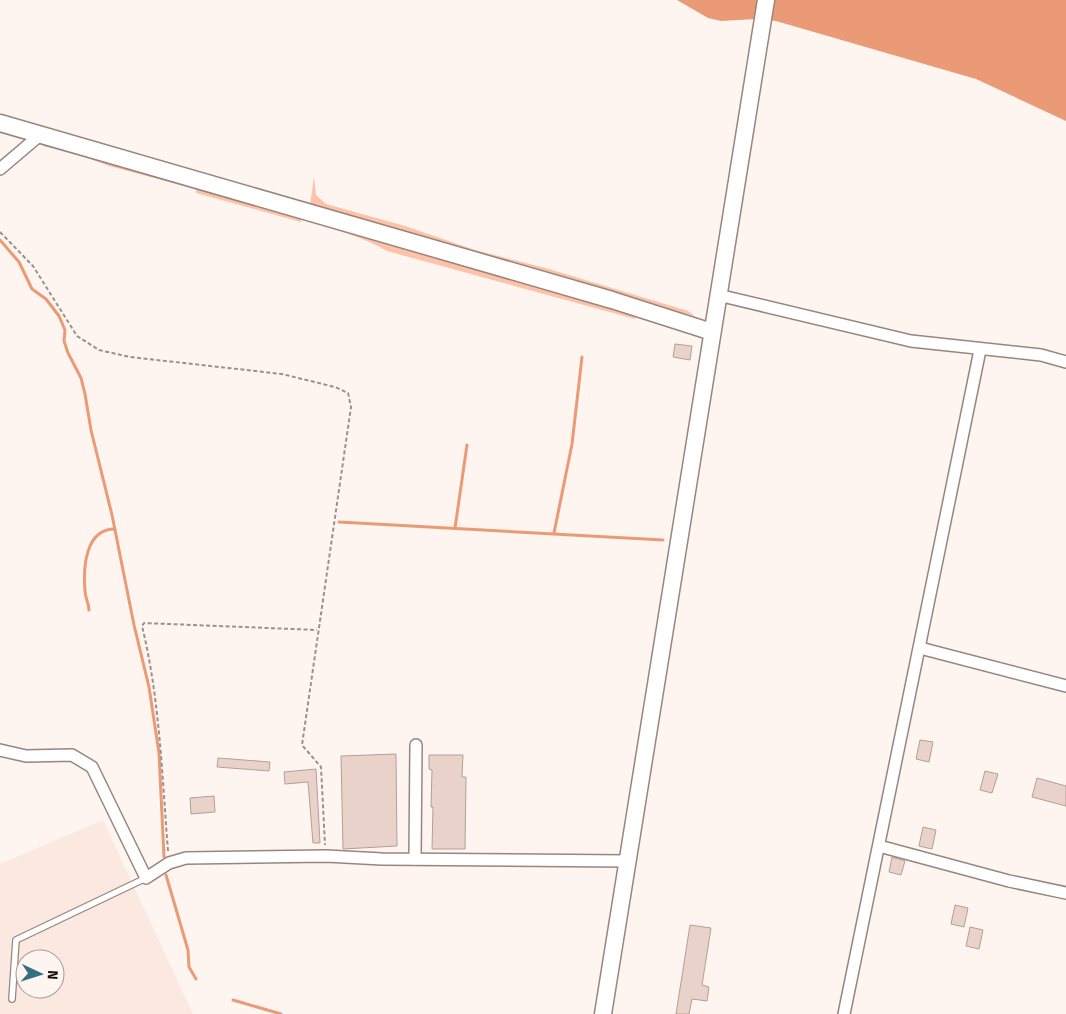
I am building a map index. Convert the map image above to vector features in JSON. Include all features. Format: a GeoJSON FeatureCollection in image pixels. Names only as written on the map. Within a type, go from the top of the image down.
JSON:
{"type":"FeatureCollection","features":[{"type":"Feature","properties":{"kind":"main road"},"geometry":{"type":"LineString","coordinates":[[604,1014],[766,0]]}},
{"type":"Feature","properties":{"kind":"main road"},"geometry":{"type":"LineString","coordinates":[[0,123],[612,300],[712,332]]}},
{"type":"Feature","properties":{"kind":"street"},"geometry":{"type":"LineString","coordinates":[[0,169],[40,135]]}},
{"type":"Feature","properties":{"kind":"street"},"geometry":{"type":"LineString","coordinates":[[718,295],[911,341],[980,350],[1041,355],[1066,362]]}},
{"type":"Feature","properties":{"kind":"street"},"geometry":{"type":"LineString","coordinates":[[844,1014],[980,350]]}},
{"type":"Feature","properties":{"kind":"street"},"geometry":{"type":"LineString","coordinates":[[920,648],[1066,686]]}},
{"type":"Feature","properties":{"kind":"street"},"geometry":{"type":"LineString","coordinates":[[415,859],[416,745]]}},
{"type":"Feature","properties":{"kind":"street"},"geometry":{"type":"LineString","coordinates":[[0,750],[26,756],[72,755],[92,767],[146,878],[169,864],[186,858],[326,856],[415,859],[628,861]]}},
{"type":"Feature","properties":{"kind":"street"},"geometry":{"type":"LineString","coordinates":[[879,846],[1009,881],[1066,893]]}},
{"type":"Feature","properties":{"kind":"lane"},"geometry":{"type":"LineString","coordinates":[[12,999],[16,940],[146,878]]}},
{"type":"Feature","properties":{"kind":"path"},"geometry":{"type":"LineString","coordinates":[[0,232],[33,266],[77,336],[99,350],[130,357],[282,374],[335,386],[348,393],[350,407],[302,745],[321,767],[326,856]]}},
{"type":"Feature","properties":{"kind":"path"},"geometry":{"type":"LineString","coordinates":[[169,864],[160,734],[142,626],[144,623],[317,630]]}},
{"type":"Feature","properties":{"kind":"shaded area"},"geometry":{"type":"Polygon","coordinates":[[[677,0],[1066,0],[1066,121],[976,79],[776,21],[756,19],[721,21],[708,18],[677,0]]]}},
{"type":"Feature","properties":{"kind":"shaded area"},"geometry":{"type":"Polygon","coordinates":[[[48,145],[301,216],[301,222],[196,193],[196,189],[109,166],[78,154],[42,146],[48,145]]]}},
{"type":"Feature","properties":{"kind":"shaded area"},"geometry":{"type":"Polygon","coordinates":[[[314,177],[316,195],[326,204],[405,226],[475,250],[549,269],[688,311],[695,316],[633,300],[310,205],[314,177]]]}},
{"type":"Feature","properties":{"kind":"shaded area"},"geometry":{"type":"Polygon","coordinates":[[[306,219],[636,313],[635,319],[387,251],[358,237],[306,219]]]}},
{"type":"Feature","properties":{"kind":"shaded area"},"geometry":{"type":"Polygon","coordinates":[[[103,820],[193,1014],[0,1014],[0,864],[103,820]]]}},
{"type":"Feature","properties":{"kind":"building"},"geometry":{"type":"Polygon","coordinates":[[[675,344],[692,346],[690,360],[673,357],[675,344]]]}},
{"type":"Feature","properties":{"kind":"building"},"geometry":{"type":"Polygon","coordinates":[[[920,740],[933,742],[929,762],[916,759],[920,740]]]}},
{"type":"Feature","properties":{"kind":"building"},"geometry":{"type":"Polygon","coordinates":[[[396,754],[397,846],[343,849],[341,756],[396,754]]]}},
{"type":"Feature","properties":{"kind":"building"},"geometry":{"type":"Polygon","coordinates":[[[429,755],[463,755],[462,777],[466,777],[465,849],[432,849],[432,770],[429,769],[429,755]]]}},
{"type":"Feature","properties":{"kind":"building"},"geometry":{"type":"Polygon","coordinates":[[[218,758],[270,762],[269,771],[217,767],[218,758]]]}},
{"type":"Feature","properties":{"kind":"building"},"geometry":{"type":"Polygon","coordinates":[[[316,769],[320,843],[313,843],[308,782],[285,784],[284,772],[316,769]]]}},
{"type":"Feature","properties":{"kind":"building"},"geometry":{"type":"Polygon","coordinates":[[[985,771],[998,774],[992,793],[980,790],[985,771]]]}},
{"type":"Feature","properties":{"kind":"building"},"geometry":{"type":"Polygon","coordinates":[[[1037,778],[1066,786],[1066,806],[1032,797],[1037,778]]]}},
{"type":"Feature","properties":{"kind":"building"},"geometry":{"type":"Polygon","coordinates":[[[214,796],[215,812],[191,814],[190,798],[214,796]]]}},
{"type":"Feature","properties":{"kind":"building"},"geometry":{"type":"Polygon","coordinates":[[[923,827],[936,830],[932,849],[919,846],[923,827]]]}},
{"type":"Feature","properties":{"kind":"building"},"geometry":{"type":"Polygon","coordinates":[[[892,857],[905,861],[901,875],[889,872],[892,857]]]}},
{"type":"Feature","properties":{"kind":"building"},"geometry":{"type":"Polygon","coordinates":[[[955,905],[968,908],[964,927],[951,924],[955,905]]]}},
{"type":"Feature","properties":{"kind":"building"},"geometry":{"type":"Polygon","coordinates":[[[690,925],[711,928],[702,985],[709,987],[707,1001],[692,999],[689,1014],[676,1014],[690,925]]]}},
{"type":"Feature","properties":{"kind":"building"},"geometry":{"type":"Polygon","coordinates":[[[970,927],[983,930],[979,949],[966,946],[970,927]]]}},
{"type":"Feature","properties":{"kind":"waterway"},"geometry":{"type":"LineString","coordinates":[[0,240],[19,262],[32,289],[46,299],[59,316],[65,330],[64,341],[68,353],[81,378],[149,687],[159,753],[164,857]]}},
{"type":"Feature","properties":{"kind":"waterway"},"geometry":{"type":"LineString","coordinates":[[554,533],[572,444],[582,357]]}},
{"type":"Feature","properties":{"kind":"waterway"},"geometry":{"type":"LineString","coordinates":[[455,528],[467,445]]}},
{"type":"Feature","properties":{"kind":"waterway"},"geometry":{"type":"LineString","coordinates":[[339,522],[663,540]]}},
{"type":"Feature","properties":{"kind":"waterway"},"geometry":{"type":"LineString","coordinates":[[89,610],[84,582],[88,551],[97,535],[115,529]]}},
{"type":"Feature","properties":{"kind":"waterway"},"geometry":{"type":"LineString","coordinates":[[166,875],[188,950],[189,967],[196,979]]}},
{"type":"Feature","properties":{"kind":"waterway"},"geometry":{"type":"LineString","coordinates":[[233,1000],[281,1014]]}}]}
